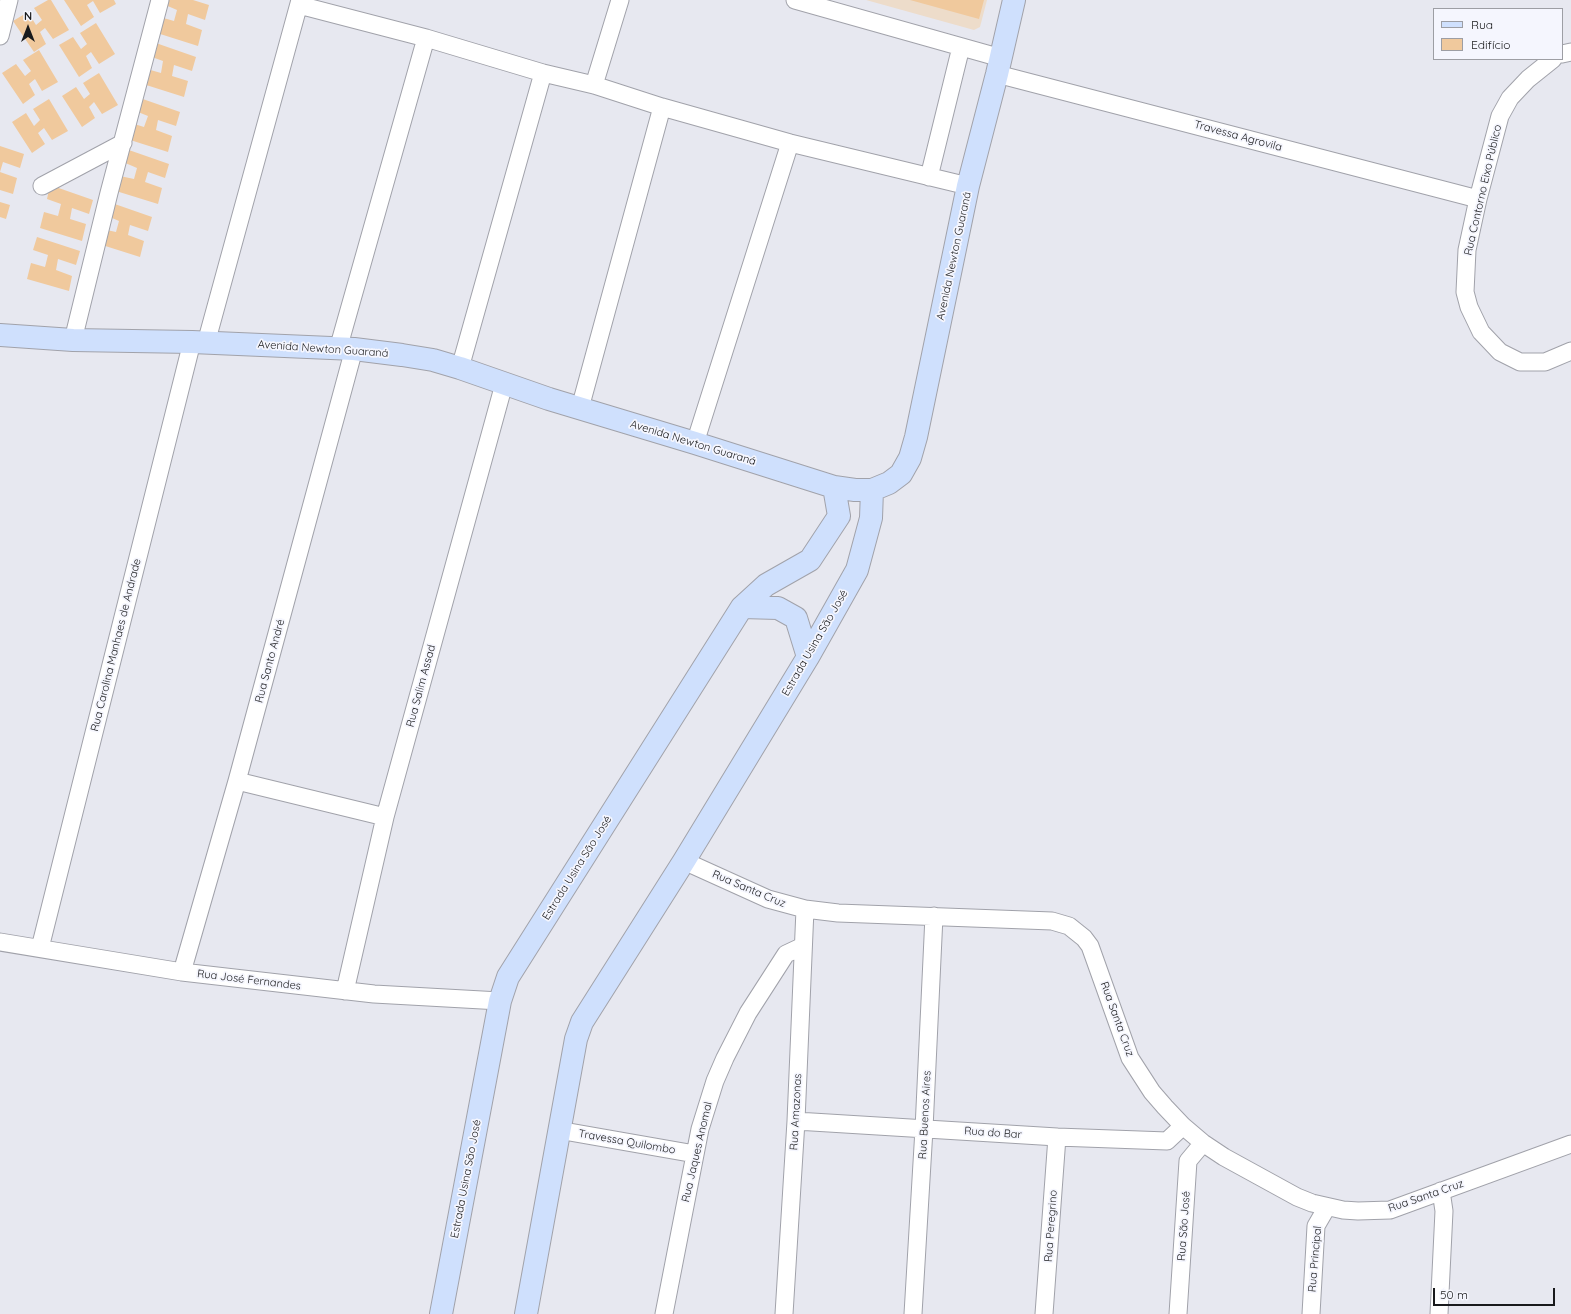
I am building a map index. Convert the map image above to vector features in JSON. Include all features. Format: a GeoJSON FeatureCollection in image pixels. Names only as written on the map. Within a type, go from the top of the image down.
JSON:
{"type":"FeatureCollection","features":[{"type":"Feature","properties":{"kind":"main road","name":"Avenida Newton Guaraná"},"geometry":{"type":"LineString","coordinates":[[0,336],[73,340],[346,349],[433,360],[504,384],[834,487],[855,490],[872,490],[889,483],[901,474],[910,458],[916,437],[968,186],[999,66],[1014,0]]}},
{"type":"Feature","properties":{"kind":"main road","name":"Estrada Usina São José"},"geometry":{"type":"LineString","coordinates":[[440,1314],[500,1001],[508,977],[742,607],[766,585],[810,560],[839,516],[834,487]]}},
{"type":"Feature","properties":{"kind":"main road","name":"Estrada Usina São José"},"geometry":{"type":"LineString","coordinates":[[526,1314],[558,1130],[576,1039],[582,1022],[684,861],[808,657],[857,570],[871,518],[872,490]]}},
{"type":"Feature","properties":{"kind":"main road"},"geometry":{"type":"LineString","coordinates":[[742,607],[778,608],[796,618],[808,657]]}},
{"type":"Feature","properties":{"kind":"street"},"geometry":{"type":"LineString","coordinates":[[73,340],[108,193],[123,143],[160,0]]}},
{"type":"Feature","properties":{"kind":"street"},"geometry":{"type":"LineString","coordinates":[[594,85],[620,0]]}},
{"type":"Feature","properties":{"kind":"street","name":"Travessa Agrovila"},"geometry":{"type":"LineString","coordinates":[[795,0],[826,4],[961,48],[999,66],[1478,199]]}},
{"type":"Feature","properties":{"kind":"street"},"geometry":{"type":"LineString","coordinates":[[0,36],[12,2]]}},
{"type":"Feature","properties":{"kind":"street"},"geometry":{"type":"LineString","coordinates":[[300,2],[543,73],[594,85],[662,107],[790,143],[968,186]]}},
{"type":"Feature","properties":{"kind":"street","name":"Rua Carolina Manhaes de Andrade"},"geometry":{"type":"LineString","coordinates":[[40,948],[199,343],[300,2]]}},
{"type":"Feature","properties":{"kind":"street","name":"Rua Santo André"},"geometry":{"type":"LineString","coordinates":[[182,972],[237,781],[426,38]]}},
{"type":"Feature","properties":{"kind":"street"},"geometry":{"type":"LineString","coordinates":[[929,177],[961,48]]}},
{"type":"Feature","properties":{"kind":"street","name":"Rua Contorno Eixo Público"},"geometry":{"type":"LineString","coordinates":[[1552,60],[1528,79],[1510,98],[1500,116],[1478,199],[1467,250],[1465,292],[1469,307],[1481,332],[1500,352],[1520,362],[1545,362],[1571,351]]}},
{"type":"Feature","properties":{"kind":"street"},"geometry":{"type":"LineString","coordinates":[[460,368],[543,73]]}},
{"type":"Feature","properties":{"kind":"street"},"geometry":{"type":"LineString","coordinates":[[580,408],[662,107]]}},
{"type":"Feature","properties":{"kind":"street"},"geometry":{"type":"LineString","coordinates":[[42,186],[123,143]]}},
{"type":"Feature","properties":{"kind":"street"},"geometry":{"type":"LineString","coordinates":[[695,443],[790,143]]}},
{"type":"Feature","properties":{"kind":"street","name":"Rua Salim Assad"},"geometry":{"type":"LineString","coordinates":[[345,991],[385,817],[504,384]]}},
{"type":"Feature","properties":{"kind":"street"},"geometry":{"type":"LineString","coordinates":[[237,781],[385,817]]}},
{"type":"Feature","properties":{"kind":"street","name":"Rua Santa Cruz"},"geometry":{"type":"LineString","coordinates":[[684,861],[768,899],[805,909],[838,913],[1052,920],[1065,924],[1077,931],[1084,938],[1094,955],[1130,1058],[1152,1092],[1183,1126],[1224,1158],[1297,1197],[1327,1207],[1358,1211],[1390,1210],[1571,1144]]}},
{"type":"Feature","properties":{"kind":"street","name":"Rua Amazonas"},"geometry":{"type":"LineString","coordinates":[[784,1314],[796,1121],[805,909]]}},
{"type":"Feature","properties":{"kind":"street","name":"Rua Buenos Aires"},"geometry":{"type":"LineString","coordinates":[[913,1314],[924,1129],[934,916]]}},
{"type":"Feature","properties":{"kind":"street","name":"Rua José Fernandes"},"geometry":{"type":"LineString","coordinates":[[0,942],[182,972],[345,991],[500,1001]]}},
{"type":"Feature","properties":{"kind":"street","name":"Rua Jaques Anomal"},"geometry":{"type":"LineString","coordinates":[[664,1314],[695,1154],[709,1099],[722,1063],[748,1013],[786,954],[803,946]]}},
{"type":"Feature","properties":{"kind":"street","name":"Rua do Bar"},"geometry":{"type":"LineString","coordinates":[[796,1121],[1057,1137],[1167,1141],[1183,1126]]}},
{"type":"Feature","properties":{"kind":"street","name":"Travessa Quilombo"},"geometry":{"type":"LineString","coordinates":[[558,1130],[695,1154]]}},
{"type":"Feature","properties":{"kind":"street","name":"Rua Peregrino"},"geometry":{"type":"LineString","coordinates":[[1044,1314],[1057,1137]]}},
{"type":"Feature","properties":{"kind":"street","name":"Rua São José"},"geometry":{"type":"LineString","coordinates":[[1178,1314],[1188,1161],[1203,1143]]}},
{"type":"Feature","properties":{"kind":"street"},"geometry":{"type":"LineString","coordinates":[[1439,1314],[1444,1210],[1441,1191]]}},
{"type":"Feature","properties":{"kind":"street","name":"Rua Principal"},"geometry":{"type":"LineString","coordinates":[[1311,1314],[1316,1226],[1327,1207]]}},
{"type":"Feature","properties":{"kind":"shaded area"},"geometry":{"type":"Polygon","coordinates":[[[866,0],[987,0],[980,27],[974,30],[866,0]]]}},
{"type":"Feature","properties":{"kind":"building"},"geometry":{"type":"Polygon","coordinates":[[[48,0],[51,0],[69,30],[53,39],[45,28],[40,32],[46,44],[34,52],[13,21],[28,12],[36,25],[42,20],[34,8],[48,0]]]}},
{"type":"Feature","properties":{"kind":"building"},"geometry":{"type":"Polygon","coordinates":[[[64,0],[114,0],[116,4],[100,13],[93,1],[87,5],[94,17],[81,26],[64,0]]]}},
{"type":"Feature","properties":{"kind":"building"},"geometry":{"type":"Polygon","coordinates":[[[164,0],[193,0],[209,5],[205,20],[188,14],[186,24],[202,30],[198,46],[157,33],[160,17],[174,21],[177,10],[163,4],[164,0]]]}},
{"type":"Feature","properties":{"kind":"building"},"geometry":{"type":"Polygon","coordinates":[[[910,0],[984,0],[979,19],[910,0]]]}},
{"type":"Feature","properties":{"kind":"building"},"geometry":{"type":"Polygon","coordinates":[[[96,23],[115,54],[99,64],[91,52],[86,56],[92,68],[79,77],[59,45],[73,37],[81,49],[87,44],[80,33],[96,23]]]}},
{"type":"Feature","properties":{"kind":"building"},"geometry":{"type":"Polygon","coordinates":[[[153,42],[196,57],[192,71],[174,65],[172,76],[188,81],[184,97],[143,84],[147,69],[161,73],[163,61],[149,56],[153,42]]]}},
{"type":"Feature","properties":{"kind":"building"},"geometry":{"type":"Polygon","coordinates":[[[39,50],[58,82],[42,91],[35,79],[29,84],[35,95],[23,104],[2,73],[16,64],[25,76],[31,71],[23,60],[39,50]]]}},
{"type":"Feature","properties":{"kind":"building"},"geometry":{"type":"Polygon","coordinates":[[[99,73],[118,105],[102,114],[94,102],[89,107],[95,118],[82,127],[62,96],[76,87],[84,99],[90,94],[83,83],[99,73]]]}},
{"type":"Feature","properties":{"kind":"building"},"geometry":{"type":"Polygon","coordinates":[[[137,97],[180,112],[176,126],[158,120],[156,130],[172,136],[168,152],[127,139],[131,123],[144,127],[148,116],[133,110],[137,97]]]}},
{"type":"Feature","properties":{"kind":"building"},"geometry":{"type":"Polygon","coordinates":[[[49,99],[68,131],[52,140],[44,128],[38,133],[45,144],[32,153],[12,122],[26,113],[34,126],[40,120],[33,109],[49,99]]]}},
{"type":"Feature","properties":{"kind":"building"},"geometry":{"type":"Polygon","coordinates":[[[0,146],[24,154],[20,168],[3,162],[0,172],[0,146]]]}},
{"type":"Feature","properties":{"kind":"building"},"geometry":{"type":"Polygon","coordinates":[[[126,149],[169,164],[165,178],[148,172],[145,182],[162,188],[158,204],[116,191],[120,176],[134,179],[137,168],[123,162],[126,149]]]}},
{"type":"Feature","properties":{"kind":"building"},"geometry":{"type":"Polygon","coordinates":[[[0,172],[17,178],[13,194],[0,190],[0,172]]]}},
{"type":"Feature","properties":{"kind":"building"},"geometry":{"type":"Polygon","coordinates":[[[50,185],[93,200],[89,214],[72,208],[70,219],[86,224],[82,241],[40,228],[44,212],[58,216],[61,204],[47,199],[50,185]]]}},
{"type":"Feature","properties":{"kind":"building"},"geometry":{"type":"Polygon","coordinates":[[[0,202],[10,205],[6,219],[0,217],[0,202]]]}},
{"type":"Feature","properties":{"kind":"building"},"geometry":{"type":"Polygon","coordinates":[[[109,202],[152,217],[148,231],[130,225],[128,235],[144,241],[140,257],[99,244],[102,229],[116,232],[119,221],[105,215],[109,202]]]}},
{"type":"Feature","properties":{"kind":"building"},"geometry":{"type":"Polygon","coordinates":[[[37,237],[80,251],[76,265],[58,259],[56,270],[72,276],[69,291],[27,279],[31,263],[45,267],[48,255],[33,250],[37,237]]]}}]}
